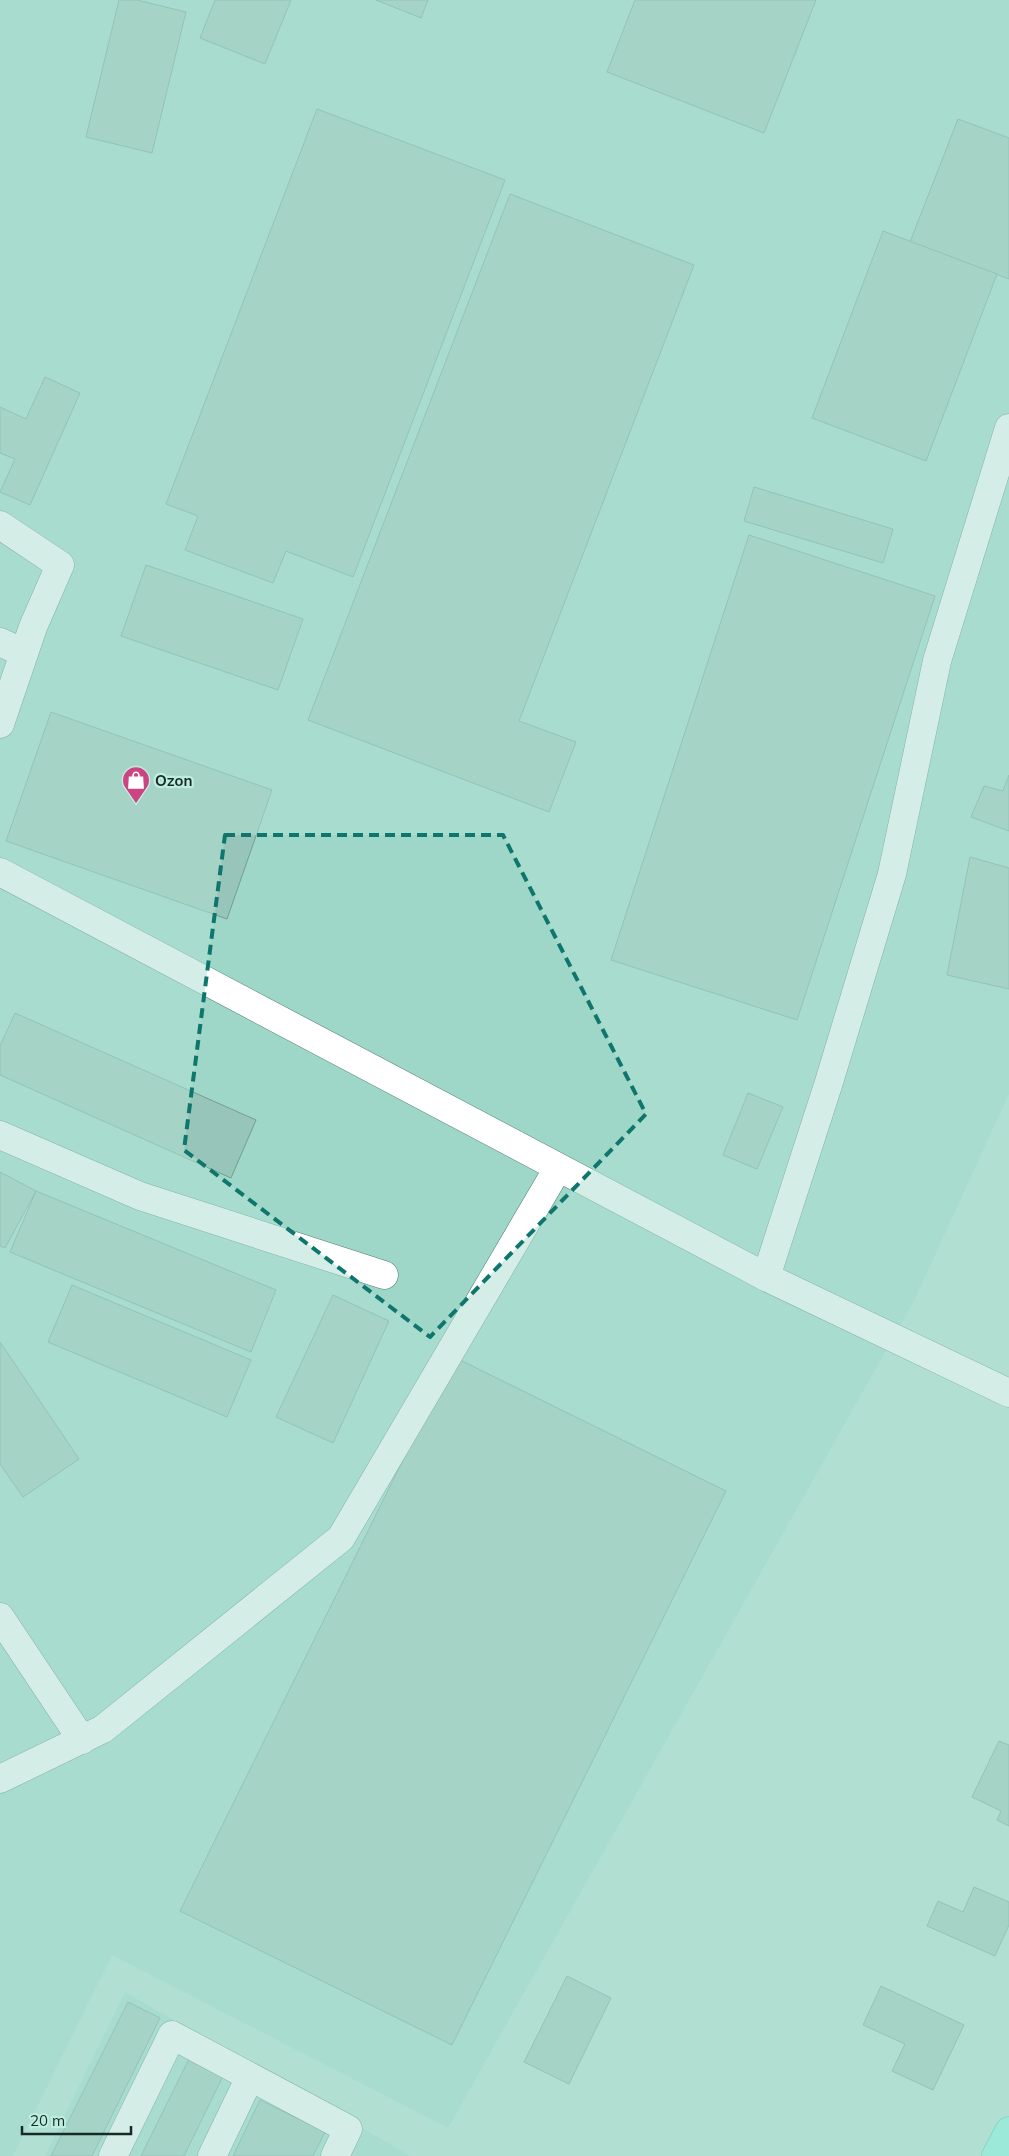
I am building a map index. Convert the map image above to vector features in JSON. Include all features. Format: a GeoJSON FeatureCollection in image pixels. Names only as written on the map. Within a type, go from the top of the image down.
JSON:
{"type":"FeatureCollection","features":[{"type":"Feature","properties":{"kind":"main road"},"geometry":{"type":"LineString","coordinates":[[996,2156],[1009,2130]]}},
{"type":"Feature","properties":{"kind":"street"},"geometry":{"type":"LineString","coordinates":[[766,1278],[830,1082],[892,874],[936,661],[1009,428]]}},
{"type":"Feature","properties":{"kind":"street"},"geometry":{"type":"LineString","coordinates":[[0,525],[60,565],[32,627],[12,648],[0,724]]}},
{"type":"Feature","properties":{"kind":"street"},"geometry":{"type":"LineString","coordinates":[[0,872],[766,1278],[1009,1393]]}},
{"type":"Feature","properties":{"kind":"street"},"geometry":{"type":"LineString","coordinates":[[0,1135],[140,1196],[384,1275]]}},
{"type":"Feature","properties":{"kind":"street"},"geometry":{"type":"LineString","coordinates":[[0,1779],[103,1729],[341,1538],[558,1168]]}},
{"type":"Feature","properties":{"kind":"street"},"geometry":{"type":"LineString","coordinates":[[0,1617],[82,1740]]}},
{"type":"Feature","properties":{"kind":"street"},"geometry":{"type":"LineString","coordinates":[[113,2156],[172,2035],[348,2129],[335,2156]]}},
{"type":"Feature","properties":{"kind":"street"},"geometry":{"type":"LineString","coordinates":[[212,2156],[250,2077]]}},
{"type":"Feature","properties":{"kind":"highlighted area"},"geometry":{"type":"Polygon","coordinates":[[[225,835],[503,835],[646,1114],[430,1337],[184,1150],[225,835]]]}},
{"type":"Feature","properties":{"kind":"shaded area"},"geometry":{"type":"Polygon","coordinates":[[[0,0],[1009,0],[1009,1094],[914,1301],[448,2128],[112,1955],[13,2156],[0,2156],[0,0]]]}},
{"type":"Feature","properties":{"kind":"shaded area"},"geometry":{"type":"Polygon","coordinates":[[[125,1992],[411,2156],[45,2156],[125,1992]]]}},
{"type":"Feature","properties":{"kind":"building"},"geometry":{"type":"Polygon","coordinates":[[[119,0],[137,0],[186,12],[152,153],[86,137],[119,0]]]}},
{"type":"Feature","properties":{"kind":"building"},"geometry":{"type":"Polygon","coordinates":[[[215,0],[291,0],[265,64],[200,38],[215,0]]]}},
{"type":"Feature","properties":{"kind":"building"},"geometry":{"type":"Polygon","coordinates":[[[376,0],[428,0],[421,18],[376,0]]]}},
{"type":"Feature","properties":{"kind":"building"},"geometry":{"type":"Polygon","coordinates":[[[635,0],[816,0],[764,133],[607,72],[635,0]]]}},
{"type":"Feature","properties":{"kind":"building"},"geometry":{"type":"Polygon","coordinates":[[[317,109],[505,180],[353,577],[286,551],[273,583],[185,550],[198,516],[166,504],[317,109]]]}},
{"type":"Feature","properties":{"kind":"building"},"geometry":{"type":"Polygon","coordinates":[[[958,119],[1009,138],[1009,279],[910,242],[958,119]]]}},
{"type":"Feature","properties":{"kind":"building"},"geometry":{"type":"Polygon","coordinates":[[[510,194],[694,265],[519,721],[576,742],[549,812],[308,720],[510,194]]]}},
{"type":"Feature","properties":{"kind":"building"},"geometry":{"type":"Polygon","coordinates":[[[883,231],[997,274],[926,461],[812,418],[883,231]]]}},
{"type":"Feature","properties":{"kind":"building"},"geometry":{"type":"Polygon","coordinates":[[[45,377],[80,393],[30,505],[0,492],[15,459],[0,453],[0,407],[26,419],[45,377]]]}},
{"type":"Feature","properties":{"kind":"building"},"geometry":{"type":"Polygon","coordinates":[[[754,487],[893,529],[883,563],[744,521],[754,487]]]}},
{"type":"Feature","properties":{"kind":"building"},"geometry":{"type":"Polygon","coordinates":[[[749,535],[935,596],[797,1020],[611,960],[749,535]]]}},
{"type":"Feature","properties":{"kind":"building"},"geometry":{"type":"Polygon","coordinates":[[[146,565],[303,619],[278,690],[121,636],[146,565]]]}},
{"type":"Feature","properties":{"kind":"building"},"geometry":{"type":"Polygon","coordinates":[[[51,712],[272,790],[227,919],[6,841],[51,712]]]}},
{"type":"Feature","properties":{"kind":"building"},"geometry":{"type":"Polygon","coordinates":[[[1009,775],[1009,831],[971,817],[984,786],[1003,791],[1009,775]]]}},
{"type":"Feature","properties":{"kind":"building"},"geometry":{"type":"Polygon","coordinates":[[[970,857],[1009,868],[1009,989],[947,975],[970,857]]]}},
{"type":"Feature","properties":{"kind":"building"},"geometry":{"type":"Polygon","coordinates":[[[15,1013],[256,1120],[231,1178],[0,1075],[0,1046],[15,1013]]]}},
{"type":"Feature","properties":{"kind":"building"},"geometry":{"type":"Polygon","coordinates":[[[748,1093],[783,1107],[757,1169],[723,1155],[748,1093]]]}},
{"type":"Feature","properties":{"kind":"building"},"geometry":{"type":"Polygon","coordinates":[[[0,1172],[36,1191],[5,1248],[0,1246],[0,1172]]]}},
{"type":"Feature","properties":{"kind":"building"},"geometry":{"type":"Polygon","coordinates":[[[36,1191],[276,1290],[251,1352],[10,1252],[36,1191]]]}},
{"type":"Feature","properties":{"kind":"building"},"geometry":{"type":"Polygon","coordinates":[[[72,1285],[251,1360],[227,1417],[48,1342],[72,1285]]]}},
{"type":"Feature","properties":{"kind":"building"},"geometry":{"type":"Polygon","coordinates":[[[333,1295],[389,1321],[333,1443],[276,1417],[333,1295]]]}},
{"type":"Feature","properties":{"kind":"building"},"geometry":{"type":"Polygon","coordinates":[[[0,1342],[79,1459],[23,1497],[0,1464],[0,1342]]]}},
{"type":"Feature","properties":{"kind":"building"},"geometry":{"type":"Polygon","coordinates":[[[454,1357],[726,1491],[452,2045],[180,1911],[454,1357]]]}},
{"type":"Feature","properties":{"kind":"building"},"geometry":{"type":"Polygon","coordinates":[[[999,1741],[1009,1745],[1009,1826],[997,1820],[1001,1811],[972,1797],[999,1741]]]}},
{"type":"Feature","properties":{"kind":"building"},"geometry":{"type":"Polygon","coordinates":[[[974,1887],[1009,1902],[1009,1925],[995,1956],[927,1926],[938,1901],[963,1912],[974,1887]]]}},
{"type":"Feature","properties":{"kind":"building"},"geometry":{"type":"Polygon","coordinates":[[[567,1976],[611,1998],[569,2084],[524,2062],[567,1976]]]}},
{"type":"Feature","properties":{"kind":"building"},"geometry":{"type":"Polygon","coordinates":[[[881,1986],[964,2025],[933,2090],[892,2071],[905,2044],[863,2025],[881,1986]]]}},
{"type":"Feature","properties":{"kind":"building"},"geometry":{"type":"Polygon","coordinates":[[[128,2002],[160,2018],[92,2156],[51,2156],[128,2002]]]}},
{"type":"Feature","properties":{"kind":"building"},"geometry":{"type":"Polygon","coordinates":[[[189,2059],[223,2076],[184,2156],[141,2156],[189,2059]]]}},
{"type":"Feature","properties":{"kind":"building"},"geometry":{"type":"Polygon","coordinates":[[[260,2100],[325,2132],[313,2156],[233,2156],[260,2100]]]}},
{"type":"Feature","properties":{"kind":"place","name":"Ozon"},"geometry":{"type":"Point","coordinates":[136,804]}}]}
